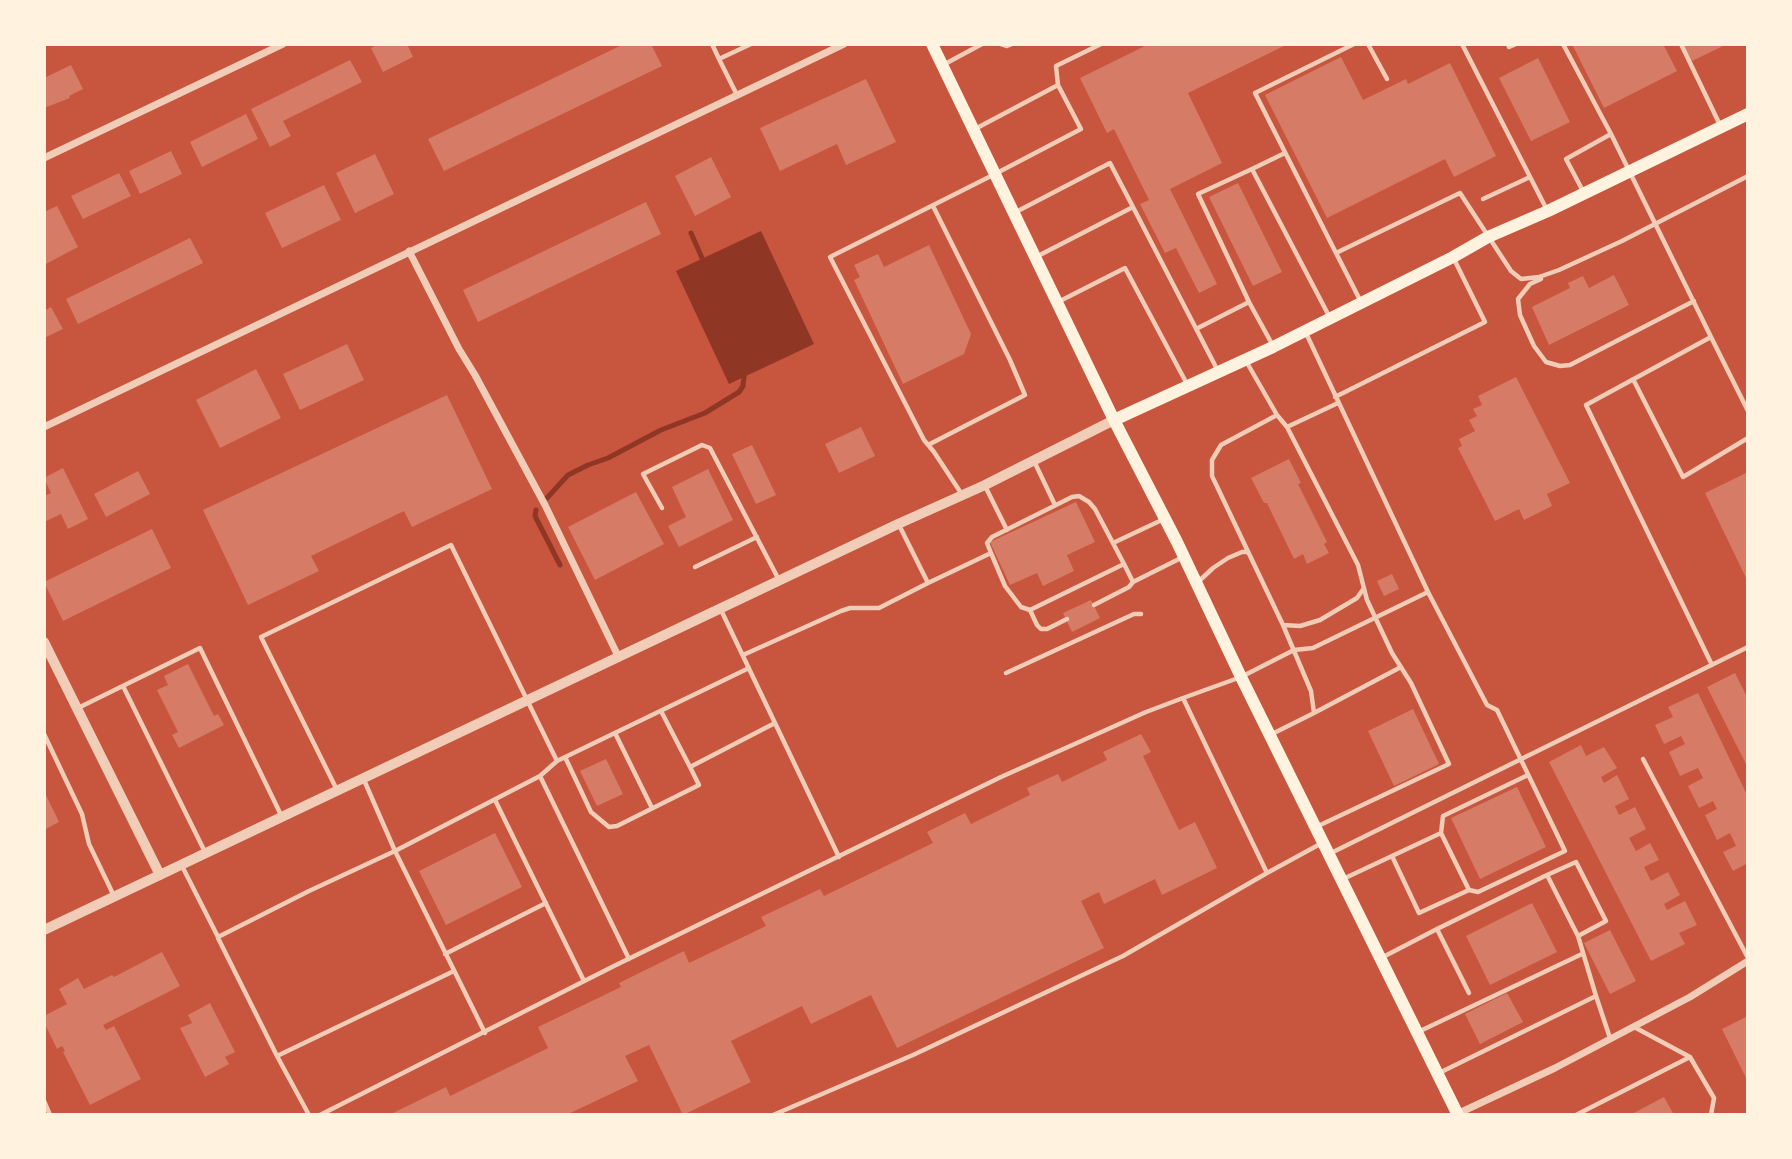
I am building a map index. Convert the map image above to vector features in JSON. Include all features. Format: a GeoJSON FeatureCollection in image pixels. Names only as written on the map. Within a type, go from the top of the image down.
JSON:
{"type":"FeatureCollection","features":[{"type":"Feature","properties":{"kind":"main road"},"geometry":{"type":"LineString","coordinates":[[932,44],[1114,420],[1165,518],[1315,828],[1458,1114]]}},
{"type":"Feature","properties":{"kind":"main road"},"geometry":{"type":"LineString","coordinates":[[1114,420],[1273,347],[1488,237],[1548,211],[1748,114]]}},
{"type":"Feature","properties":{"kind":"street"},"geometry":{"type":"LineString","coordinates":[[44,158],[283,44]]}},
{"type":"Feature","properties":{"kind":"street"},"geometry":{"type":"LineString","coordinates":[[44,427],[844,44]]}},
{"type":"Feature","properties":{"kind":"street"},"geometry":{"type":"LineString","coordinates":[[409,251],[459,349],[545,505],[619,658]]}},
{"type":"Feature","properties":{"kind":"street"},"geometry":{"type":"LineString","coordinates":[[44,930],[985,485],[1114,420]]}},
{"type":"Feature","properties":{"kind":"street"},"geometry":{"type":"LineString","coordinates":[[44,642],[160,875]]}},
{"type":"Feature","properties":{"kind":"street"},"geometry":{"type":"LineString","coordinates":[[1458,1114],[1555,1068],[1690,997],[1748,959]]}},
{"type":"Feature","properties":{"kind":"lane"},"geometry":{"type":"LineString","coordinates":[[712,44],[737,95]]}},
{"type":"Feature","properties":{"kind":"lane"},"geometry":{"type":"LineString","coordinates":[[719,59],[751,44]]}},
{"type":"Feature","properties":{"kind":"lane"},"geometry":{"type":"LineString","coordinates":[[943,65],[982,44]]}},
{"type":"Feature","properties":{"kind":"lane"},"geometry":{"type":"LineString","coordinates":[[1001,44],[1012,44]]}},
{"type":"Feature","properties":{"kind":"lane"},"geometry":{"type":"LineString","coordinates":[[962,495],[924,440],[830,257],[1081,129],[1058,85],[1056,66],[1101,44]]}},
{"type":"Feature","properties":{"kind":"lane"},"geometry":{"type":"LineString","coordinates":[[1354,44],[1255,93],[1361,302]]}},
{"type":"Feature","properties":{"kind":"lane"},"geometry":{"type":"LineString","coordinates":[[1368,44],[1387,79]]}},
{"type":"Feature","properties":{"kind":"lane"},"geometry":{"type":"LineString","coordinates":[[1462,44],[1548,211]]}},
{"type":"Feature","properties":{"kind":"lane"},"geometry":{"type":"LineString","coordinates":[[1507,44],[1509,47],[1516,44]]}},
{"type":"Feature","properties":{"kind":"lane"},"geometry":{"type":"LineString","coordinates":[[1563,44],[1612,134],[1748,411]]}},
{"type":"Feature","properties":{"kind":"lane"},"geometry":{"type":"LineString","coordinates":[[1681,44],[1721,127]]}},
{"type":"Feature","properties":{"kind":"lane"},"geometry":{"type":"LineString","coordinates":[[974,130],[1058,85]]}},
{"type":"Feature","properties":{"kind":"lane"},"geometry":{"type":"LineString","coordinates":[[1584,193],[1566,159],[1612,134]]}},
{"type":"Feature","properties":{"kind":"lane"},"geometry":{"type":"LineString","coordinates":[[1273,347],[1198,194],[1285,153]]}},
{"type":"Feature","properties":{"kind":"lane"},"geometry":{"type":"LineString","coordinates":[[1014,214],[1110,163],[1218,371]]}},
{"type":"Feature","properties":{"kind":"lane"},"geometry":{"type":"LineString","coordinates":[[1252,169],[1329,317]]}},
{"type":"Feature","properties":{"kind":"lane"},"geometry":{"type":"LineString","coordinates":[[1693,301],[1570,365],[1560,366],[1546,362],[1534,346],[1520,315],[1518,299],[1530,284],[1656,224],[1748,176]]}},
{"type":"Feature","properties":{"kind":"lane"},"geometry":{"type":"LineString","coordinates":[[1483,199],[1530,177]]}},
{"type":"Feature","properties":{"kind":"lane"},"geometry":{"type":"LineString","coordinates":[[1336,253],[1460,193],[1511,271],[1521,279],[1539,277],[1559,270]]}},
{"type":"Feature","properties":{"kind":"lane"},"geometry":{"type":"LineString","coordinates":[[928,445],[1025,395],[933,206]]}},
{"type":"Feature","properties":{"kind":"lane"},"geometry":{"type":"LineString","coordinates":[[1035,258],[1133,207]]}},
{"type":"Feature","properties":{"kind":"lane"},"geometry":{"type":"LineString","coordinates":[[1286,427],[1485,322],[1453,257]]}},
{"type":"Feature","properties":{"kind":"lane"},"geometry":{"type":"LineString","coordinates":[[1057,302],[1125,268],[1187,385]]}},
{"type":"Feature","properties":{"kind":"lane"},"geometry":{"type":"LineString","coordinates":[[1196,329],[1249,302]]}},
{"type":"Feature","properties":{"kind":"lane"},"geometry":{"type":"LineString","coordinates":[[1304,331],[1428,592],[1487,705],[1497,710],[1565,850],[1478,892],[1469,890],[1419,913],[1392,856]]}},
{"type":"Feature","properties":{"kind":"lane"},"geometry":{"type":"LineString","coordinates":[[1711,337],[1586,405],[1712,665]]}},
{"type":"Feature","properties":{"kind":"lane"},"geometry":{"type":"LineString","coordinates":[[1245,360],[1286,427],[1358,565],[1375,617],[1392,653],[1411,683],[1449,764],[1315,828]]}},
{"type":"Feature","properties":{"kind":"lane"},"geometry":{"type":"LineString","coordinates":[[1633,379],[1683,477],[1748,438]]}},
{"type":"Feature","properties":{"kind":"lane"},"geometry":{"type":"LineString","coordinates":[[1277,415],[1221,445],[1212,460],[1212,476],[1294,650],[1311,691],[1314,713]]}},
{"type":"Feature","properties":{"kind":"lane"},"geometry":{"type":"LineString","coordinates":[[662,508],[643,474],[702,445],[710,448],[780,580]]}},
{"type":"Feature","properties":{"kind":"lane"},"geometry":{"type":"LineString","coordinates":[[1033,460],[1055,505]]}},
{"type":"Feature","properties":{"kind":"lane"},"geometry":{"type":"LineString","coordinates":[[985,485],[1007,530]]}},
{"type":"Feature","properties":{"kind":"lane"},"geometry":{"type":"LineString","coordinates":[[1124,564],[1030,610],[1021,607],[1010,592],[987,542],[1055,505],[1079,496],[1090,502],[1095,509],[1124,564],[1133,582]]}},
{"type":"Feature","properties":{"kind":"lane"},"geometry":{"type":"LineString","coordinates":[[1113,543],[1165,518]]}},
{"type":"Feature","properties":{"kind":"lane"},"geometry":{"type":"LineString","coordinates":[[898,524],[928,583]]}},
{"type":"Feature","properties":{"kind":"lane"},"geometry":{"type":"LineString","coordinates":[[695,567],[757,537]]}},
{"type":"Feature","properties":{"kind":"lane"},"geometry":{"type":"LineString","coordinates":[[338,791],[261,637],[451,545],[557,761]]}},
{"type":"Feature","properties":{"kind":"lane"},"geometry":{"type":"LineString","coordinates":[[1196,583],[1228,558],[1248,552]]}},
{"type":"Feature","properties":{"kind":"lane"},"geometry":{"type":"LineString","coordinates":[[743,656],[841,611],[850,608],[879,608],[991,553]]}},
{"type":"Feature","properties":{"kind":"lane"},"geometry":{"type":"LineString","coordinates":[[1094,605],[1184,557]]}},
{"type":"Feature","properties":{"kind":"lane"},"geometry":{"type":"LineString","coordinates":[[1283,625],[1300,626],[1320,620],[1357,598],[1364,588]]}},
{"type":"Feature","properties":{"kind":"lane"},"geometry":{"type":"LineString","coordinates":[[320,1115],[629,958],[1000,777],[1146,712],[1241,677],[1294,650],[1313,648],[1428,592]]}},
{"type":"Feature","properties":{"kind":"lane"},"geometry":{"type":"LineString","coordinates":[[721,609],[839,857]]}},
{"type":"Feature","properties":{"kind":"lane"},"geometry":{"type":"LineString","coordinates":[[1030,610],[1041,629],[1067,619]]}},
{"type":"Feature","properties":{"kind":"lane"},"geometry":{"type":"LineString","coordinates":[[1006,673],[1134,614],[1140,614]]}},
{"type":"Feature","properties":{"kind":"lane"},"geometry":{"type":"LineString","coordinates":[[774,1115],[912,1055],[1123,956],[1267,873],[1521,760],[1748,647]]}},
{"type":"Feature","properties":{"kind":"lane"},"geometry":{"type":"LineString","coordinates":[[77,709],[200,648],[282,817]]}},
{"type":"Feature","properties":{"kind":"lane"},"geometry":{"type":"LineString","coordinates":[[1270,736],[1401,667]]}},
{"type":"Feature","properties":{"kind":"lane"},"geometry":{"type":"LineString","coordinates":[[218,937],[495,800],[540,776],[557,761],[749,668]]}},
{"type":"Feature","properties":{"kind":"lane"},"geometry":{"type":"LineString","coordinates":[[123,686],[205,854]]}},
{"type":"Feature","properties":{"kind":"lane"},"geometry":{"type":"LineString","coordinates":[[1183,698],[1267,873]]}},
{"type":"Feature","properties":{"kind":"lane"},"geometry":{"type":"LineString","coordinates":[[565,757],[592,812],[609,827],[617,826],[699,785],[661,711]]}},
{"type":"Feature","properties":{"kind":"lane"},"geometry":{"type":"LineString","coordinates":[[690,767],[775,723]]}},
{"type":"Feature","properties":{"kind":"lane"},"geometry":{"type":"LineString","coordinates":[[615,733],[652,808]]}},
{"type":"Feature","properties":{"kind":"lane"},"geometry":{"type":"LineString","coordinates":[[44,734],[82,814],[89,844],[114,897]]}},
{"type":"Feature","properties":{"kind":"lane"},"geometry":{"type":"LineString","coordinates":[[1643,759],[1748,959]]}},
{"type":"Feature","properties":{"kind":"lane"},"geometry":{"type":"LineString","coordinates":[[1469,890],[1441,833],[1443,816],[1528,775]]}},
{"type":"Feature","properties":{"kind":"lane"},"geometry":{"type":"LineString","coordinates":[[540,776],[629,958]]}},
{"type":"Feature","properties":{"kind":"lane"},"geometry":{"type":"LineString","coordinates":[[363,779],[395,851],[485,1033]]}},
{"type":"Feature","properties":{"kind":"lane"},"geometry":{"type":"LineString","coordinates":[[495,800],[584,981]]}},
{"type":"Feature","properties":{"kind":"lane"},"geometry":{"type":"LineString","coordinates":[[1341,880],[1441,833]]}},
{"type":"Feature","properties":{"kind":"lane"},"geometry":{"type":"LineString","coordinates":[[1380,958],[1576,862],[1606,920],[1578,936]]}},
{"type":"Feature","properties":{"kind":"lane"},"geometry":{"type":"LineString","coordinates":[[181,865],[309,1115]]}},
{"type":"Feature","properties":{"kind":"lane"},"geometry":{"type":"LineString","coordinates":[[1547,876],[1578,936],[1610,1039]]}},
{"type":"Feature","properties":{"kind":"lane"},"geometry":{"type":"LineString","coordinates":[[445,954],[546,903]]}},
{"type":"Feature","properties":{"kind":"lane"},"geometry":{"type":"LineString","coordinates":[[1437,929],[1469,993]]}},
{"type":"Feature","properties":{"kind":"lane"},"geometry":{"type":"LineString","coordinates":[[1417,1032],[1582,954]]}},
{"type":"Feature","properties":{"kind":"lane"},"geometry":{"type":"LineString","coordinates":[[278,1056],[454,971]]}},
{"type":"Feature","properties":{"kind":"lane"},"geometry":{"type":"LineString","coordinates":[[1438,1073],[1595,996]]}},
{"type":"Feature","properties":{"kind":"lane"},"geometry":{"type":"LineString","coordinates":[[1633,1027],[1690,1058],[1714,1098],[1711,1115]]}},
{"type":"Feature","properties":{"kind":"lane"},"geometry":{"type":"LineString","coordinates":[[1576,1115],[1690,1058]]}},
{"type":"Feature","properties":{"kind":"lane"},"geometry":{"type":"LineString","coordinates":[[44,1101],[51,1115]]}},
{"type":"Feature","properties":{"kind":"shaded area"},"geometry":{"type":"Polygon","coordinates":[[[761,231],[814,344],[729,384],[676,271],[761,231]]]}},
{"type":"Feature","properties":{"kind":"building"},"geometry":{"type":"Polygon","coordinates":[[[379,44],[407,44],[413,57],[383,72],[371,48],[379,44]]]}},
{"type":"Feature","properties":{"kind":"building"},"geometry":{"type":"Polygon","coordinates":[[[624,44],[651,44],[662,66],[444,171],[428,139],[624,44]]]}},
{"type":"Feature","properties":{"kind":"building"},"geometry":{"type":"Polygon","coordinates":[[[1149,44],[1288,44],[1188,93],[1222,163],[1170,189],[1217,284],[1199,293],[1176,248],[1165,253],[1140,204],[1149,200],[1114,129],[1107,133],[1080,78],[1149,44]]]}},
{"type":"Feature","properties":{"kind":"building"},"geometry":{"type":"Polygon","coordinates":[[[1572,44],[1663,44],[1677,71],[1604,108],[1572,44]]]}},
{"type":"Feature","properties":{"kind":"building"},"geometry":{"type":"Polygon","coordinates":[[[1683,44],[1722,44],[1723,46],[1692,61],[1683,44]]]}},
{"type":"Feature","properties":{"kind":"building"},"geometry":{"type":"Polygon","coordinates":[[[1341,57],[1363,100],[1406,79],[1408,84],[1450,63],[1496,156],[1454,177],[1445,159],[1327,218],[1265,95],[1341,57]]]}},
{"type":"Feature","properties":{"kind":"building"},"geometry":{"type":"Polygon","coordinates":[[[1538,58],[1570,122],[1531,141],[1499,78],[1538,58]]]}},
{"type":"Feature","properties":{"kind":"building"},"geometry":{"type":"Polygon","coordinates":[[[350,60],[362,82],[283,121],[291,136],[270,147],[251,109],[350,60]]]}},
{"type":"Feature","properties":{"kind":"building"},"geometry":{"type":"Polygon","coordinates":[[[71,65],[83,89],[69,96],[70,98],[44,108],[44,78],[71,65]]]}},
{"type":"Feature","properties":{"kind":"building"},"geometry":{"type":"Polygon","coordinates":[[[866,79],[896,142],[846,165],[837,144],[780,171],[760,128],[866,79]]]}},
{"type":"Feature","properties":{"kind":"building"},"geometry":{"type":"Polygon","coordinates":[[[246,114],[258,139],[202,167],[190,142],[246,114]]]}},
{"type":"Feature","properties":{"kind":"building"},"geometry":{"type":"Polygon","coordinates":[[[171,151],[182,174],[140,194],[129,171],[171,151]]]}},
{"type":"Feature","properties":{"kind":"building"},"geometry":{"type":"Polygon","coordinates":[[[375,154],[394,194],[355,213],[336,173],[375,154]]]}},
{"type":"Feature","properties":{"kind":"building"},"geometry":{"type":"Polygon","coordinates":[[[711,157],[731,197],[695,216],[675,176],[711,157]]]}},
{"type":"Feature","properties":{"kind":"building"},"geometry":{"type":"Polygon","coordinates":[[[119,173],[131,196],[83,219],[71,196],[119,173]]]}},
{"type":"Feature","properties":{"kind":"building"},"geometry":{"type":"Polygon","coordinates":[[[1238,183],[1282,272],[1253,286],[1209,197],[1238,183]]]}},
{"type":"Feature","properties":{"kind":"building"},"geometry":{"type":"Polygon","coordinates":[[[324,185],[341,220],[282,248],[265,213],[324,185]]]}},
{"type":"Feature","properties":{"kind":"building"},"geometry":{"type":"Polygon","coordinates":[[[646,202],[661,234],[478,322],[463,290],[646,202]]]}},
{"type":"Feature","properties":{"kind":"building"},"geometry":{"type":"Polygon","coordinates":[[[57,206],[78,247],[44,265],[44,212],[57,206]]]}},
{"type":"Feature","properties":{"kind":"building"},"geometry":{"type":"Polygon","coordinates":[[[190,238],[203,263],[78,324],[66,299],[190,238]]]}},
{"type":"Feature","properties":{"kind":"building"},"geometry":{"type":"Polygon","coordinates":[[[929,245],[971,334],[964,354],[903,384],[854,280],[860,277],[854,265],[878,254],[884,267],[929,245]]]}},
{"type":"Feature","properties":{"kind":"building"},"geometry":{"type":"Polygon","coordinates":[[[1614,275],[1629,305],[1549,345],[1532,307],[1570,288],[1568,283],[1583,276],[1589,288],[1614,275]]]}},
{"type":"Feature","properties":{"kind":"building"},"geometry":{"type":"Polygon","coordinates":[[[51,307],[63,329],[44,338],[44,311],[51,307]]]}},
{"type":"Feature","properties":{"kind":"building"},"geometry":{"type":"Polygon","coordinates":[[[347,344],[364,380],[300,410],[283,374],[347,344]]]}},
{"type":"Feature","properties":{"kind":"building"},"geometry":{"type":"Polygon","coordinates":[[[256,369],[281,418],[220,448],[196,400],[256,369]]]}},
{"type":"Feature","properties":{"kind":"building"},"geometry":{"type":"Polygon","coordinates":[[[1516,377],[1570,483],[1547,494],[1552,506],[1524,520],[1519,509],[1495,521],[1458,448],[1462,446],[1459,439],[1475,431],[1469,420],[1477,416],[1473,409],[1482,405],[1478,396],[1516,377]]]}},
{"type":"Feature","properties":{"kind":"building"},"geometry":{"type":"Polygon","coordinates":[[[447,395],[492,489],[412,527],[404,511],[311,556],[319,571],[248,605],[203,510],[447,395]]]}},
{"type":"Feature","properties":{"kind":"building"},"geometry":{"type":"Polygon","coordinates":[[[861,427],[875,456],[839,473],[825,444],[861,427]]]}},
{"type":"Feature","properties":{"kind":"building"},"geometry":{"type":"Polygon","coordinates":[[[752,445],[776,495],[756,504],[732,454],[752,445]]]}},
{"type":"Feature","properties":{"kind":"building"},"geometry":{"type":"Polygon","coordinates":[[[1289,459],[1301,483],[1298,484],[1327,542],[1324,544],[1329,553],[1307,564],[1303,554],[1294,559],[1267,503],[1264,503],[1251,478],[1289,459]]]}},
{"type":"Feature","properties":{"kind":"building"},"geometry":{"type":"Polygon","coordinates":[[[63,468],[88,519],[68,529],[61,514],[44,522],[44,496],[51,493],[44,478],[63,468]]]}},
{"type":"Feature","properties":{"kind":"building"},"geometry":{"type":"Polygon","coordinates":[[[708,469],[733,520],[679,547],[668,526],[686,517],[672,487],[708,469]]]}},
{"type":"Feature","properties":{"kind":"building"},"geometry":{"type":"Polygon","coordinates":[[[138,471],[150,494],[106,517],[94,494],[138,471]]]}},
{"type":"Feature","properties":{"kind":"building"},"geometry":{"type":"Polygon","coordinates":[[[1748,472],[1748,582],[1705,493],[1748,472]]]}},
{"type":"Feature","properties":{"kind":"building"},"geometry":{"type":"Polygon","coordinates":[[[636,492],[664,544],[595,580],[568,527],[636,492]]]}},
{"type":"Feature","properties":{"kind":"building"},"geometry":{"type":"Polygon","coordinates":[[[1076,502],[1095,542],[1067,555],[1074,571],[1043,586],[1037,573],[1010,585],[990,542],[1076,502]]]}},
{"type":"Feature","properties":{"kind":"building"},"geometry":{"type":"Polygon","coordinates":[[[152,529],[171,568],[63,621],[44,582],[152,529]]]}},
{"type":"Feature","properties":{"kind":"building"},"geometry":{"type":"Polygon","coordinates":[[[1392,574],[1399,589],[1384,596],[1377,581],[1392,574]]]}},
{"type":"Feature","properties":{"kind":"building"},"geometry":{"type":"Polygon","coordinates":[[[1091,600],[1100,618],[1072,632],[1063,613],[1091,600]]]}},
{"type":"Feature","properties":{"kind":"building"},"geometry":{"type":"Polygon","coordinates":[[[188,664],[214,716],[218,714],[224,725],[179,748],[172,735],[178,732],[157,690],[168,685],[164,676],[188,664]]]}},
{"type":"Feature","properties":{"kind":"building"},"geometry":{"type":"Polygon","coordinates":[[[1735,673],[1748,699],[1748,768],[1707,687],[1735,673]]]}},
{"type":"Feature","properties":{"kind":"building"},"geometry":{"type":"Polygon","coordinates":[[[1698,693],[1748,797],[1748,863],[1733,871],[1723,852],[1736,846],[1730,833],[1717,840],[1705,815],[1717,809],[1713,801],[1699,808],[1688,786],[1703,778],[1698,768],[1680,776],[1669,752],[1685,744],[1681,736],[1664,744],[1655,725],[1673,717],[1668,707],[1698,693]]]}},
{"type":"Feature","properties":{"kind":"building"},"geometry":{"type":"Polygon","coordinates":[[[1413,709],[1439,764],[1394,786],[1368,731],[1413,709]]]}},
{"type":"Feature","properties":{"kind":"building"},"geometry":{"type":"Polygon","coordinates":[[[1141,734],[1151,752],[1143,756],[1179,830],[1195,822],[1217,868],[1162,895],[1155,879],[1104,904],[1099,892],[1081,901],[1104,948],[897,1048],[871,995],[811,1024],[802,1006],[731,1041],[751,1082],[683,1115],[649,1045],[625,1056],[638,1081],[566,1115],[389,1115],[446,1087],[450,1096],[548,1048],[538,1027],[621,987],[619,983],[684,951],[689,963],[766,926],[761,917],[820,889],[824,896],[933,843],[927,832],[965,813],[971,824],[1030,795],[1027,788],[1058,774],[1062,782],[1107,760],[1103,752],[1141,734]]]}},
{"type":"Feature","properties":{"kind":"building"},"geometry":{"type":"Polygon","coordinates":[[[1581,745],[1586,756],[1604,747],[1617,768],[1601,777],[1604,783],[1617,775],[1629,799],[1615,806],[1619,815],[1635,807],[1646,829],[1629,838],[1636,851],[1650,843],[1659,860],[1644,867],[1651,881],[1668,872],[1680,895],[1664,904],[1667,910],[1685,901],[1697,925],[1679,933],[1685,944],[1651,961],[1549,762],[1581,745]]]}},
{"type":"Feature","properties":{"kind":"building"},"geometry":{"type":"Polygon","coordinates":[[[606,759],[623,794],[597,806],[580,771],[606,759]]]}},
{"type":"Feature","properties":{"kind":"building"},"geometry":{"type":"Polygon","coordinates":[[[1517,787],[1546,847],[1480,879],[1451,818],[1517,787]]]}},
{"type":"Feature","properties":{"kind":"building"},"geometry":{"type":"Polygon","coordinates":[[[44,791],[59,822],[44,830],[44,791]]]}},
{"type":"Feature","properties":{"kind":"building"},"geometry":{"type":"Polygon","coordinates":[[[495,833],[522,887],[446,925],[419,871],[495,833]]]}},
{"type":"Feature","properties":{"kind":"building"},"geometry":{"type":"Polygon","coordinates":[[[1532,903],[1557,952],[1490,985],[1466,936],[1532,903]]]}},
{"type":"Feature","properties":{"kind":"building"},"geometry":{"type":"Polygon","coordinates":[[[1610,930],[1636,981],[1610,994],[1584,943],[1610,930]]]}},
{"type":"Feature","properties":{"kind":"building"},"geometry":{"type":"Polygon","coordinates":[[[162,952],[180,986],[103,1025],[106,1030],[114,1026],[141,1079],[90,1105],[63,1052],[65,1051],[62,1046],[57,1049],[44,1022],[44,1016],[67,1004],[59,989],[78,978],[84,989],[162,952]]]}},
{"type":"Feature","properties":{"kind":"building"},"geometry":{"type":"Polygon","coordinates":[[[1507,993],[1523,1022],[1480,1044],[1465,1014],[1507,993]]]}},
{"type":"Feature","properties":{"kind":"building"},"geometry":{"type":"Polygon","coordinates":[[[210,1003],[235,1052],[225,1057],[229,1064],[205,1077],[180,1028],[192,1023],[188,1015],[210,1003]]]}},
{"type":"Feature","properties":{"kind":"building"},"geometry":{"type":"Polygon","coordinates":[[[1748,1016],[1748,1082],[1722,1029],[1748,1016]]]}},
{"type":"Feature","properties":{"kind":"building"},"geometry":{"type":"Polygon","coordinates":[[[1664,1097],[1674,1115],[1630,1115],[1664,1097]]]}},
{"type":"Feature","properties":{"kind":"waterway"},"geometry":{"type":"LineString","coordinates":[[691,233],[702,258]]}},
{"type":"Feature","properties":{"kind":"waterway"},"geometry":{"type":"LineString","coordinates":[[547,498],[568,475],[608,458],[661,430],[705,413],[739,392],[744,377]]}},
{"type":"Feature","properties":{"kind":"waterway"},"geometry":{"type":"LineString","coordinates":[[536,510],[535,516],[560,565]]}}]}
